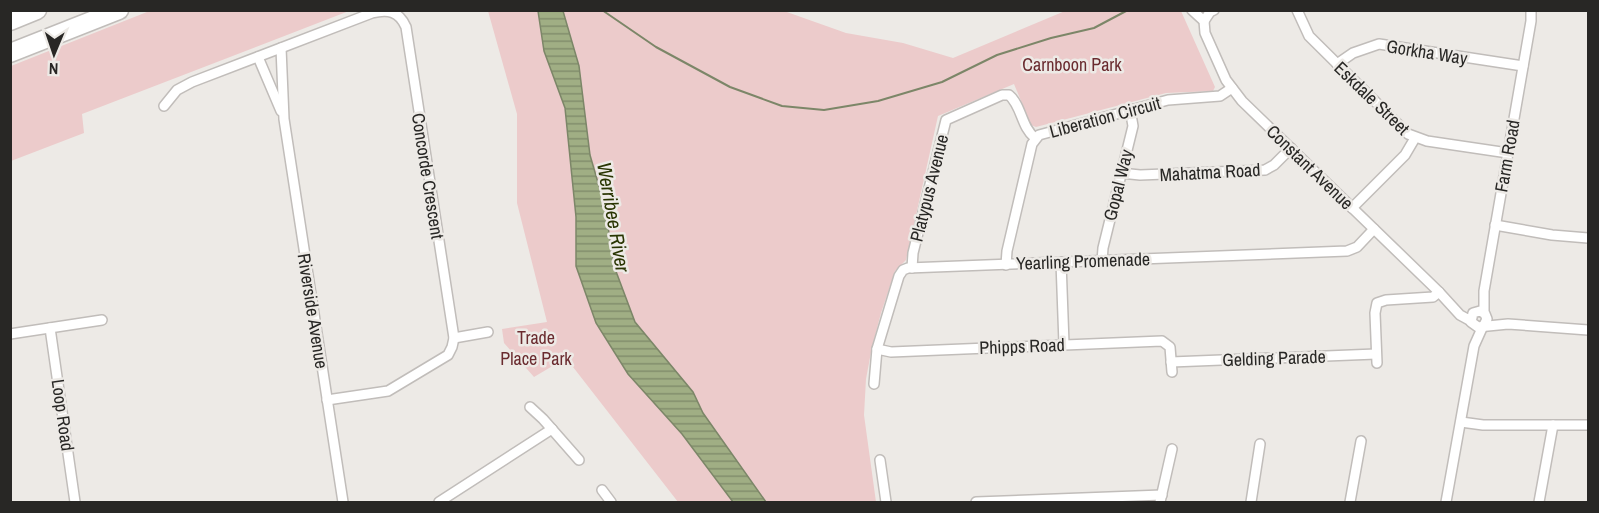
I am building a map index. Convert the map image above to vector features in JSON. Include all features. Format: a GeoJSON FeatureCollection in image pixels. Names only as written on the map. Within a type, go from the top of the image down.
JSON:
{"type":"FeatureCollection","features":[{"type":"Feature","properties":{"kind":"highway"},"geometry":{"type":"LineString","coordinates":[[10,21],[37,10]]}},
{"type":"Feature","properties":{"kind":"highway"},"geometry":{"type":"LineString","coordinates":[[10,53],[119,10]]}},
{"type":"Feature","properties":{"kind":"street"},"geometry":{"type":"LineString","coordinates":[[1192,10],[1204,21],[1214,10]]}},
{"type":"Feature","properties":{"kind":"street","name":"Eskdale Street"},"geometry":{"type":"LineString","coordinates":[[1297,10],[1309,36],[1408,134],[1415,138],[1508,153]]}},
{"type":"Feature","properties":{"kind":"street","name":"Farm Road"},"geometry":{"type":"LineString","coordinates":[[1446,502],[1474,346],[1477,316],[1484,291],[1533,10]]}},
{"type":"Feature","properties":{"kind":"street","name":"Concorde Crescent"},"geometry":{"type":"LineString","coordinates":[[164,106],[177,90],[192,82],[380,11],[389,11],[398,15],[406,27],[454,338]]}},
{"type":"Feature","properties":{"kind":"street","name":"Constant Avenue"},"geometry":{"type":"LineString","coordinates":[[1204,21],[1205,33],[1226,81],[1290,148],[1452,306],[1477,316],[1508,324]]}},
{"type":"Feature","properties":{"kind":"street","name":"Gorkha Way"},"geometry":{"type":"LineString","coordinates":[[1337,64],[1353,53],[1379,44],[1523,66]]}},
{"type":"Feature","properties":{"kind":"street","name":"Riverside Avenue"},"geometry":{"type":"LineString","coordinates":[[281,48],[284,119],[343,502]]}},
{"type":"Feature","properties":{"kind":"street","name":"Riverside Avenue"},"geometry":{"type":"LineString","coordinates":[[258,57],[284,119]]}},
{"type":"Feature","properties":{"kind":"street","name":"Liberation Circuit"},"geometry":{"type":"LineString","coordinates":[[1006,265],[1007,251],[1035,138],[1045,132],[1168,99],[1215,97],[1232,88]]}},
{"type":"Feature","properties":{"kind":"street","name":"Platypus Avenue"},"geometry":{"type":"LineString","coordinates":[[912,268],[913,253],[946,120],[1002,95],[1009,95],[1014,100],[1026,128],[1035,138]]}},
{"type":"Feature","properties":{"kind":"street","name":"Gopal Way"},"geometry":{"type":"LineString","coordinates":[[1102,261],[1103,248],[1132,126],[1130,109]]}},
{"type":"Feature","properties":{"kind":"street"},"geometry":{"type":"LineString","coordinates":[[1352,208],[1405,154],[1415,138]]}},
{"type":"Feature","properties":{"kind":"street","name":"Mahatma Road"},"geometry":{"type":"LineString","coordinates":[[1121,173],[1140,175],[1265,170],[1274,165],[1290,148]]}},
{"type":"Feature","properties":{"kind":"street"},"geometry":{"type":"LineString","coordinates":[[1495,225],[1552,235],[1588,238]]}},
{"type":"Feature","properties":{"kind":"street","name":"Yearling Promenade"},"geometry":{"type":"LineString","coordinates":[[912,268],[1347,251],[1357,247],[1374,229]]}},
{"type":"Feature","properties":{"kind":"street"},"geometry":{"type":"LineString","coordinates":[[1060,262],[1064,344]]}},
{"type":"Feature","properties":{"kind":"street"},"geometry":{"type":"LineString","coordinates":[[874,384],[877,349],[899,276],[903,270],[912,268]]}},
{"type":"Feature","properties":{"kind":"street","name":"Gelding Parade"},"geometry":{"type":"LineString","coordinates":[[1172,367],[1377,359],[1375,314],[1377,303],[1386,300],[1433,297],[1439,292]]}},
{"type":"Feature","properties":{"kind":"street"},"geometry":{"type":"LineString","coordinates":[[1477,316],[1487,319],[1484,326],[1508,324],[1588,330]]}},
{"type":"Feature","properties":{"kind":"street"},"geometry":{"type":"LineString","coordinates":[[10,334],[102,320]]}},
{"type":"Feature","properties":{"kind":"street","name":"Farm Road"},"geometry":{"type":"LineString","coordinates":[[1474,346],[1484,326]]}},
{"type":"Feature","properties":{"kind":"street","name":"Loop Road"},"geometry":{"type":"LineString","coordinates":[[50,328],[75,502]]}},
{"type":"Feature","properties":{"kind":"street"},"geometry":{"type":"LineString","coordinates":[[327,400],[381,392],[396,387],[448,355],[454,338],[488,332]]}},
{"type":"Feature","properties":{"kind":"street","name":"Phipps Road"},"geometry":{"type":"LineString","coordinates":[[877,349],[891,351],[1157,341],[1167,343],[1170,347],[1172,367]]}},
{"type":"Feature","properties":{"kind":"street"},"geometry":{"type":"LineString","coordinates":[[531,408],[579,460]]}},
{"type":"Feature","properties":{"kind":"street"},"geometry":{"type":"LineString","coordinates":[[1461,422],[1483,425],[1588,425]]}},
{"type":"Feature","properties":{"kind":"street"},"geometry":{"type":"LineString","coordinates":[[1539,502],[1553,425]]}},
{"type":"Feature","properties":{"kind":"street"},"geometry":{"type":"LineString","coordinates":[[439,502],[552,429]]}},
{"type":"Feature","properties":{"kind":"street"},"geometry":{"type":"LineString","coordinates":[[1350,502],[1361,441]]}},
{"type":"Feature","properties":{"kind":"street"},"geometry":{"type":"LineString","coordinates":[[1251,502],[1260,444]]}},
{"type":"Feature","properties":{"kind":"street"},"geometry":{"type":"LineString","coordinates":[[976,502],[1161,499],[1172,449]]}},
{"type":"Feature","properties":{"kind":"street"},"geometry":{"type":"LineString","coordinates":[[880,460],[886,502]]}},
{"type":"Feature","properties":{"kind":"street"},"geometry":{"type":"LineString","coordinates":[[602,490],[611,502]]}},
{"type":"Feature","properties":{"kind":"green space"},"geometry":{"type":"Polygon","coordinates":[[[152,10],[349,11],[82,114],[84,133],[11,161],[11,66],[152,10]]]}},
{"type":"Feature","properties":{"kind":"green space","name":"Trade Place Park"},"geometry":{"type":"Polygon","coordinates":[[[488,11],[538,11],[544,51],[565,108],[576,217],[576,266],[596,323],[628,374],[682,434],[733,502],[678,502],[566,358],[534,377],[504,343],[502,329],[547,322],[517,203],[517,114],[488,11]]]}},
{"type":"Feature","properties":{"kind":"green space","name":"Carnboon Park"},"geometry":{"type":"Polygon","coordinates":[[[563,11],[784,11],[846,33],[903,43],[953,58],[1065,11],[1181,11],[1215,87],[1213,91],[1166,93],[1036,127],[1031,125],[1014,84],[938,116],[906,260],[895,271],[881,313],[866,379],[864,415],[876,502],[766,502],[703,413],[693,392],[635,322],[614,266],[605,207],[590,155],[579,66],[563,11]]]}},
{"type":"Feature","properties":{"kind":"shaded area","name":"Werribee River"},"geometry":{"type":"Polygon","coordinates":[[[538,11],[563,11],[579,66],[590,155],[605,207],[614,266],[635,322],[693,392],[703,413],[766,502],[733,502],[682,434],[628,374],[596,323],[576,266],[576,217],[565,108],[544,51],[538,11]]]}},
{"type":"Feature","properties":{"kind":"waterway"},"geometry":{"type":"LineString","coordinates":[[602,10],[656,47],[730,87],[782,106],[824,110],[878,101],[942,82],[997,55],[1051,38],[1094,28],[1128,10]]}}]}
